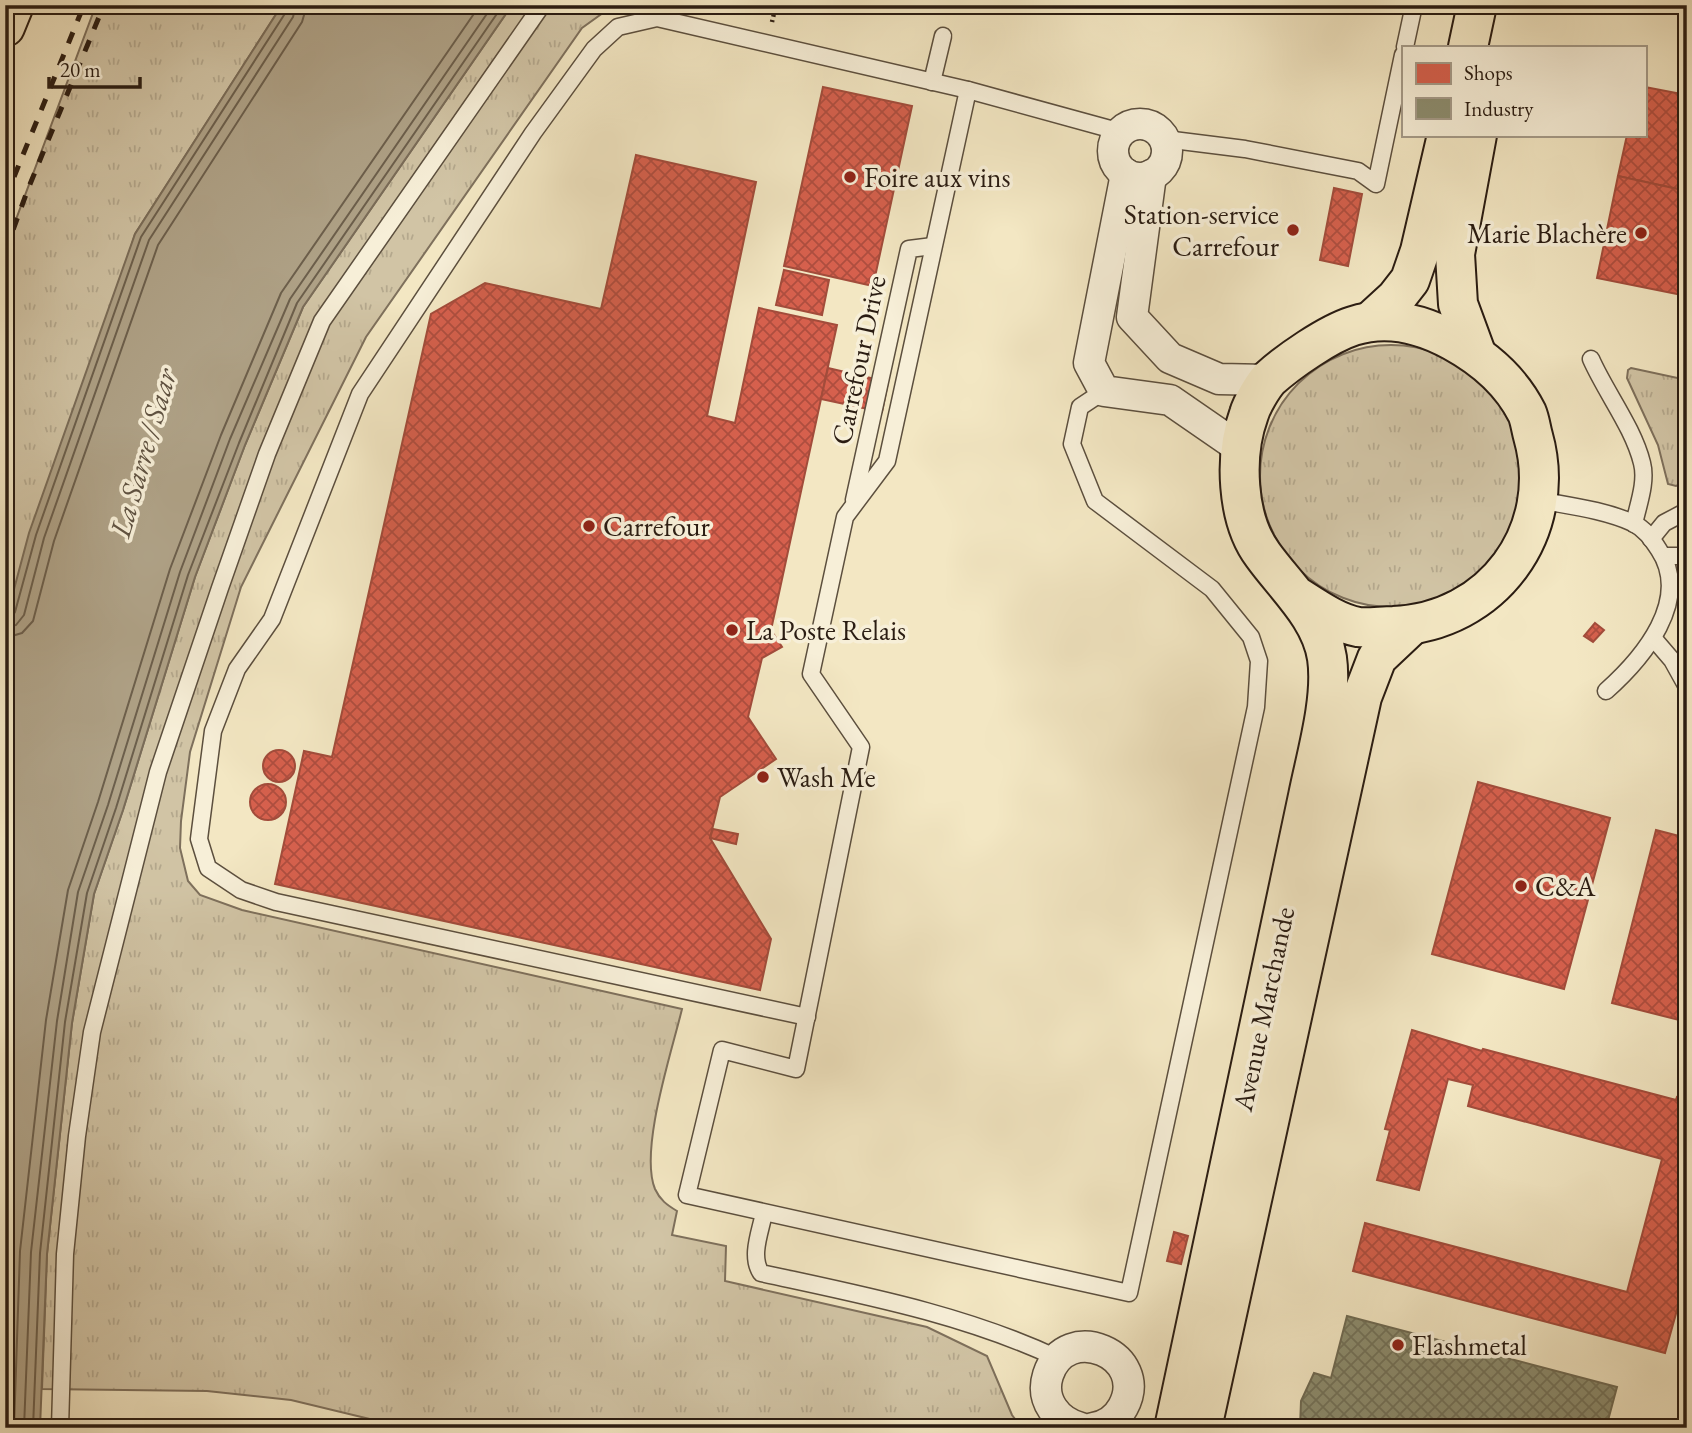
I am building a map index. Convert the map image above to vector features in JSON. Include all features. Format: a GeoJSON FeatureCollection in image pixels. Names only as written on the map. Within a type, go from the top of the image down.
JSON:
{"type":"FeatureCollection","features":[{"type":"Feature","properties":{"kind":"main road"},"geometry":{"type":"LineString","coordinates":[[5,27],[13,5]]}},
{"type":"Feature","properties":{"kind":"main road"},"geometry":{"type":"LineString","coordinates":[[1468,46],[1477,5]]}},
{"type":"Feature","properties":{"kind":"main road"},"geometry":{"type":"LineString","coordinates":[[1492,46],[1500,5]]}},
{"type":"Feature","properties":{"kind":"main road","name":"Avenue Marchande"},"geometry":{"type":"LineString","coordinates":[[1372,320],[1396,298],[1410,280],[1420,251],[1447,136]]}},
{"type":"Feature","properties":{"kind":"main road","name":"Avenue Marchande"},"geometry":{"type":"LineString","coordinates":[[1476,353],[1458,303],[1455,254],[1477,136]]}},
{"type":"Feature","properties":{"kind":"main road","name":"Avenue Marchande"},"geometry":{"type":"LineString","coordinates":[[1174,1428],[1324,714],[1327,658],[1319,631],[1296,595],[1260,552],[1244,515],[1240,477],[1241,449],[1249,413],[1268,380],[1336,331],[1372,320],[1431,330],[1476,353],[1502,376],[1527,414],[1540,458],[1539,500],[1527,540],[1504,575],[1475,601],[1440,618],[1412,625],[1357,627],[1324,613],[1296,595]]}},
{"type":"Feature","properties":{"kind":"main road","name":"Avenue Marchande"},"geometry":{"type":"LineString","coordinates":[[1202,1428],[1362,697],[1377,658],[1412,625]]}},
{"type":"Feature","properties":{"kind":"street"},"geometry":{"type":"LineString","coordinates":[[1136,124],[1145,124],[1160,132],[1165,139],[1167,156],[1164,164],[1139,175],[1120,169],[1113,154],[1121,132],[1136,124]]}},
{"type":"Feature","properties":{"kind":"street"},"geometry":{"type":"LineString","coordinates":[[1139,175],[1132,317],[1170,358],[1219,379],[1268,380]]}},
{"type":"Feature","properties":{"kind":"street"},"geometry":{"type":"LineString","coordinates":[[1139,175],[1089,363],[1104,391],[1170,400],[1241,449]]}},
{"type":"Feature","properties":{"kind":"street"},"geometry":{"type":"LineString","coordinates":[[1091,1346],[1113,1356],[1127,1376],[1126,1400],[1091,1426],[1054,1412],[1045,1390],[1046,1378],[1057,1358],[1067,1351],[1091,1346]]}},
{"type":"Feature","properties":{"kind":"lane"},"geometry":{"type":"LineString","coordinates":[[61,1428],[65,1254],[77,1136],[92,1032],[158,772],[220,587],[267,454],[322,321],[542,5]]}},
{"type":"Feature","properties":{"kind":"lane"},"geometry":{"type":"LineString","coordinates":[[1405,46],[1414,5]]}},
{"type":"Feature","properties":{"kind":"lane"},"geometry":{"type":"LineString","coordinates":[[807,1017],[276,902],[241,890],[208,868],[199,839],[213,731],[237,670],[272,619],[360,394],[533,133],[594,49],[618,27],[657,18],[968,90],[1121,132]]}},
{"type":"Feature","properties":{"kind":"lane"},"geometry":{"type":"LineString","coordinates":[[932,82],[943,36]]}},
{"type":"Feature","properties":{"kind":"lane"},"geometry":{"type":"LineString","coordinates":[[1165,139],[1245,149],[1358,171],[1376,184],[1402,60]]}},
{"type":"Feature","properties":{"kind":"lane"},"geometry":{"type":"LineString","coordinates":[[968,90],[887,461],[845,517],[811,674],[861,747],[796,1069],[722,1050],[687,1195],[1129,1293],[1256,707],[1259,662],[1251,637],[1212,589],[1095,501],[1072,444],[1080,407],[1104,391]]}},
{"type":"Feature","properties":{"kind":"lane","name":"Carrefour Drive"},"geometry":{"type":"LineString","coordinates":[[853,506],[909,249],[933,246]]}},
{"type":"Feature","properties":{"kind":"lane"},"geometry":{"type":"LineString","coordinates":[[1591,359],[1620,412],[1642,465],[1642,488],[1634,524]]}},
{"type":"Feature","properties":{"kind":"lane"},"geometry":{"type":"LineString","coordinates":[[1539,500],[1596,511],[1634,524],[1651,539],[1664,556],[1672,582],[1668,611],[1654,639],[1625,674],[1606,691]]}},
{"type":"Feature","properties":{"kind":"lane"},"geometry":{"type":"LineString","coordinates":[[1651,539],[1664,523],[1687,509]]}},
{"type":"Feature","properties":{"kind":"lane"},"geometry":{"type":"LineString","coordinates":[[1664,556],[1687,556]]}},
{"type":"Feature","properties":{"kind":"lane"},"geometry":{"type":"LineString","coordinates":[[1654,639],[1672,660],[1687,687]]}},
{"type":"Feature","properties":{"kind":"lane"},"geometry":{"type":"LineString","coordinates":[[764,1213],[755,1264],[761,1273],[953,1317],[1016,1339],[1057,1358]]}},
{"type":"Feature","properties":{"kind":"green space"},"geometry":{"type":"Polygon","coordinates":[[[96,5],[282,5],[135,234],[5,664],[5,249],[96,5]]]}},
{"type":"Feature","properties":{"kind":"green space"},"geometry":{"type":"Polygon","coordinates":[[[512,5],[614,5],[582,28],[366,337],[241,587],[190,752],[180,848],[188,881],[200,895],[242,910],[682,1009],[659,1100],[651,1150],[651,1172],[655,1189],[664,1202],[677,1211],[672,1235],[726,1246],[725,1281],[927,1327],[987,1356],[1012,1415],[1022,1428],[407,1428],[291,1400],[207,1391],[42,1389],[47,1254],[72,1023],[94,894],[123,810],[195,577],[245,445],[303,307],[512,5]]]}},
{"type":"Feature","properties":{"kind":"green space"},"geometry":{"type":"Polygon","coordinates":[[[1391,345],[1441,355],[1464,367],[1492,393],[1512,426],[1522,476],[1512,526],[1500,549],[1474,577],[1441,597],[1391,607],[1341,597],[1318,585],[1290,559],[1270,526],[1260,476],[1270,426],[1282,403],[1308,375],[1341,355],[1391,345]]]}},
{"type":"Feature","properties":{"kind":"green space"},"geometry":{"type":"Polygon","coordinates":[[[1631,368],[1687,380],[1687,481],[1676,486],[1668,484],[1658,445],[1627,378],[1631,368]]]}},
{"type":"Feature","properties":{"kind":"water","name":"La Sarre / Saar"},"geometry":{"type":"Polygon","coordinates":[[[282,5],[512,5],[303,307],[245,445],[195,577],[123,810],[94,894],[72,1023],[47,1254],[40,1428],[5,1428],[5,623],[29,533],[135,234],[282,5]]]}},
{"type":"Feature","properties":{"kind":"building: Shops","name":"Foire aux vins"},"geometry":{"type":"Polygon","coordinates":[[[823,87],[912,106],[873,286],[784,266],[823,87]]]}},
{"type":"Feature","properties":{"kind":"building: Shops"},"geometry":{"type":"Polygon","coordinates":[[[1646,87],[1687,95],[1687,191],[1618,176],[1627,136],[1646,136],[1646,87]]]}},
{"type":"Feature","properties":{"kind":"building: Shops","name":"Carrefour"},"geometry":{"type":"Polygon","coordinates":[[[636,155],[756,182],[707,416],[735,423],[759,308],[837,325],[771,630],[782,647],[762,658],[748,717],[776,759],[720,797],[710,838],[771,939],[760,990],[275,884],[304,751],[332,757],[431,314],[485,283],[601,309],[636,155]]]}},
{"type":"Feature","properties":{"kind":"building: Shops"},"geometry":{"type":"Polygon","coordinates":[[[1618,176],[1687,191],[1687,296],[1597,278],[1618,176]]]}},
{"type":"Feature","properties":{"kind":"building: Shops"},"geometry":{"type":"Polygon","coordinates":[[[1334,188],[1362,194],[1348,266],[1320,260],[1334,188]]]}},
{"type":"Feature","properties":{"kind":"building: Shops"},"geometry":{"type":"Polygon","coordinates":[[[784,270],[829,280],[822,315],[776,305],[784,270]]]}},
{"type":"Feature","properties":{"kind":"building: Shops"},"geometry":{"type":"Polygon","coordinates":[[[828,368],[888,382],[882,412],[821,399],[828,368]]]}},
{"type":"Feature","properties":{"kind":"building: Shops"},"geometry":{"type":"Polygon","coordinates":[[[1595,623],[1604,630],[1593,642],[1584,636],[1595,623]]]}},
{"type":"Feature","properties":{"kind":"building: Shops"},"geometry":{"type":"Polygon","coordinates":[[[279,750],[290,755],[295,766],[290,777],[279,782],[268,777],[263,766],[268,755],[279,750]]]}},
{"type":"Feature","properties":{"kind":"building: Shops","name":"C&A"},"geometry":{"type":"Polygon","coordinates":[[[1478,782],[1610,818],[1564,989],[1432,954],[1478,782]]]}},
{"type":"Feature","properties":{"kind":"building: Shops"},"geometry":{"type":"Polygon","coordinates":[[[268,784],[281,789],[286,802],[281,815],[268,820],[255,815],[250,802],[255,789],[268,784]]]}},
{"type":"Feature","properties":{"kind":"building: Shops"},"geometry":{"type":"Polygon","coordinates":[[[713,829],[738,834],[736,844],[710,838],[713,829]]]}},
{"type":"Feature","properties":{"kind":"building: Shops"},"geometry":{"type":"Polygon","coordinates":[[[1656,830],[1687,838],[1687,1022],[1612,1003],[1656,830]]]}},
{"type":"Feature","properties":{"kind":"building: Shops"},"geometry":{"type":"Polygon","coordinates":[[[1412,1030],[1482,1051],[1483,1049],[1676,1100],[1677,1097],[1687,1099],[1687,1274],[1665,1353],[1353,1271],[1365,1223],[1627,1292],[1662,1159],[1468,1106],[1473,1085],[1448,1079],[1419,1190],[1377,1180],[1390,1130],[1385,1129],[1412,1030]]]}},
{"type":"Feature","properties":{"kind":"building: Shops"},"geometry":{"type":"Polygon","coordinates":[[[1174,1232],[1188,1236],[1181,1264],[1167,1261],[1174,1232]]]}},
{"type":"Feature","properties":{"kind":"building: Industry","name":"Flashmetal"},"geometry":{"type":"Polygon","coordinates":[[[1347,1316],[1617,1387],[1606,1428],[1300,1428],[1301,1401],[1314,1373],[1331,1378],[1347,1316]]]}},
{"type":"Feature","properties":{"kind":"railway"},"geometry":{"type":"LineString","coordinates":[[5,199],[84,5]]}},
{"type":"Feature","properties":{"kind":"railway"},"geometry":{"type":"LineString","coordinates":[[5,252],[104,5]]}},
{"type":"Feature","properties":{"kind":"place","name":"Foire aux vins"},"geometry":{"type":"Point","coordinates":[850,177]}},
{"type":"Feature","properties":{"kind":"place","name":"Station-service Carrefour"},"geometry":{"type":"Point","coordinates":[1293,230]}},
{"type":"Feature","properties":{"kind":"place","name":"Marie Blachère"},"geometry":{"type":"Point","coordinates":[1641,233]}},
{"type":"Feature","properties":{"kind":"place","name":"Carrefour"},"geometry":{"type":"Point","coordinates":[589,526]}},
{"type":"Feature","properties":{"kind":"place","name":"La Poste Relais"},"geometry":{"type":"Point","coordinates":[732,630]}},
{"type":"Feature","properties":{"kind":"place","name":"Wash Me"},"geometry":{"type":"Point","coordinates":[763,777]}},
{"type":"Feature","properties":{"kind":"place","name":"C&A"},"geometry":{"type":"Point","coordinates":[1521,886]}},
{"type":"Feature","properties":{"kind":"place","name":"Flashmetal"},"geometry":{"type":"Point","coordinates":[1398,1345]}}]}
